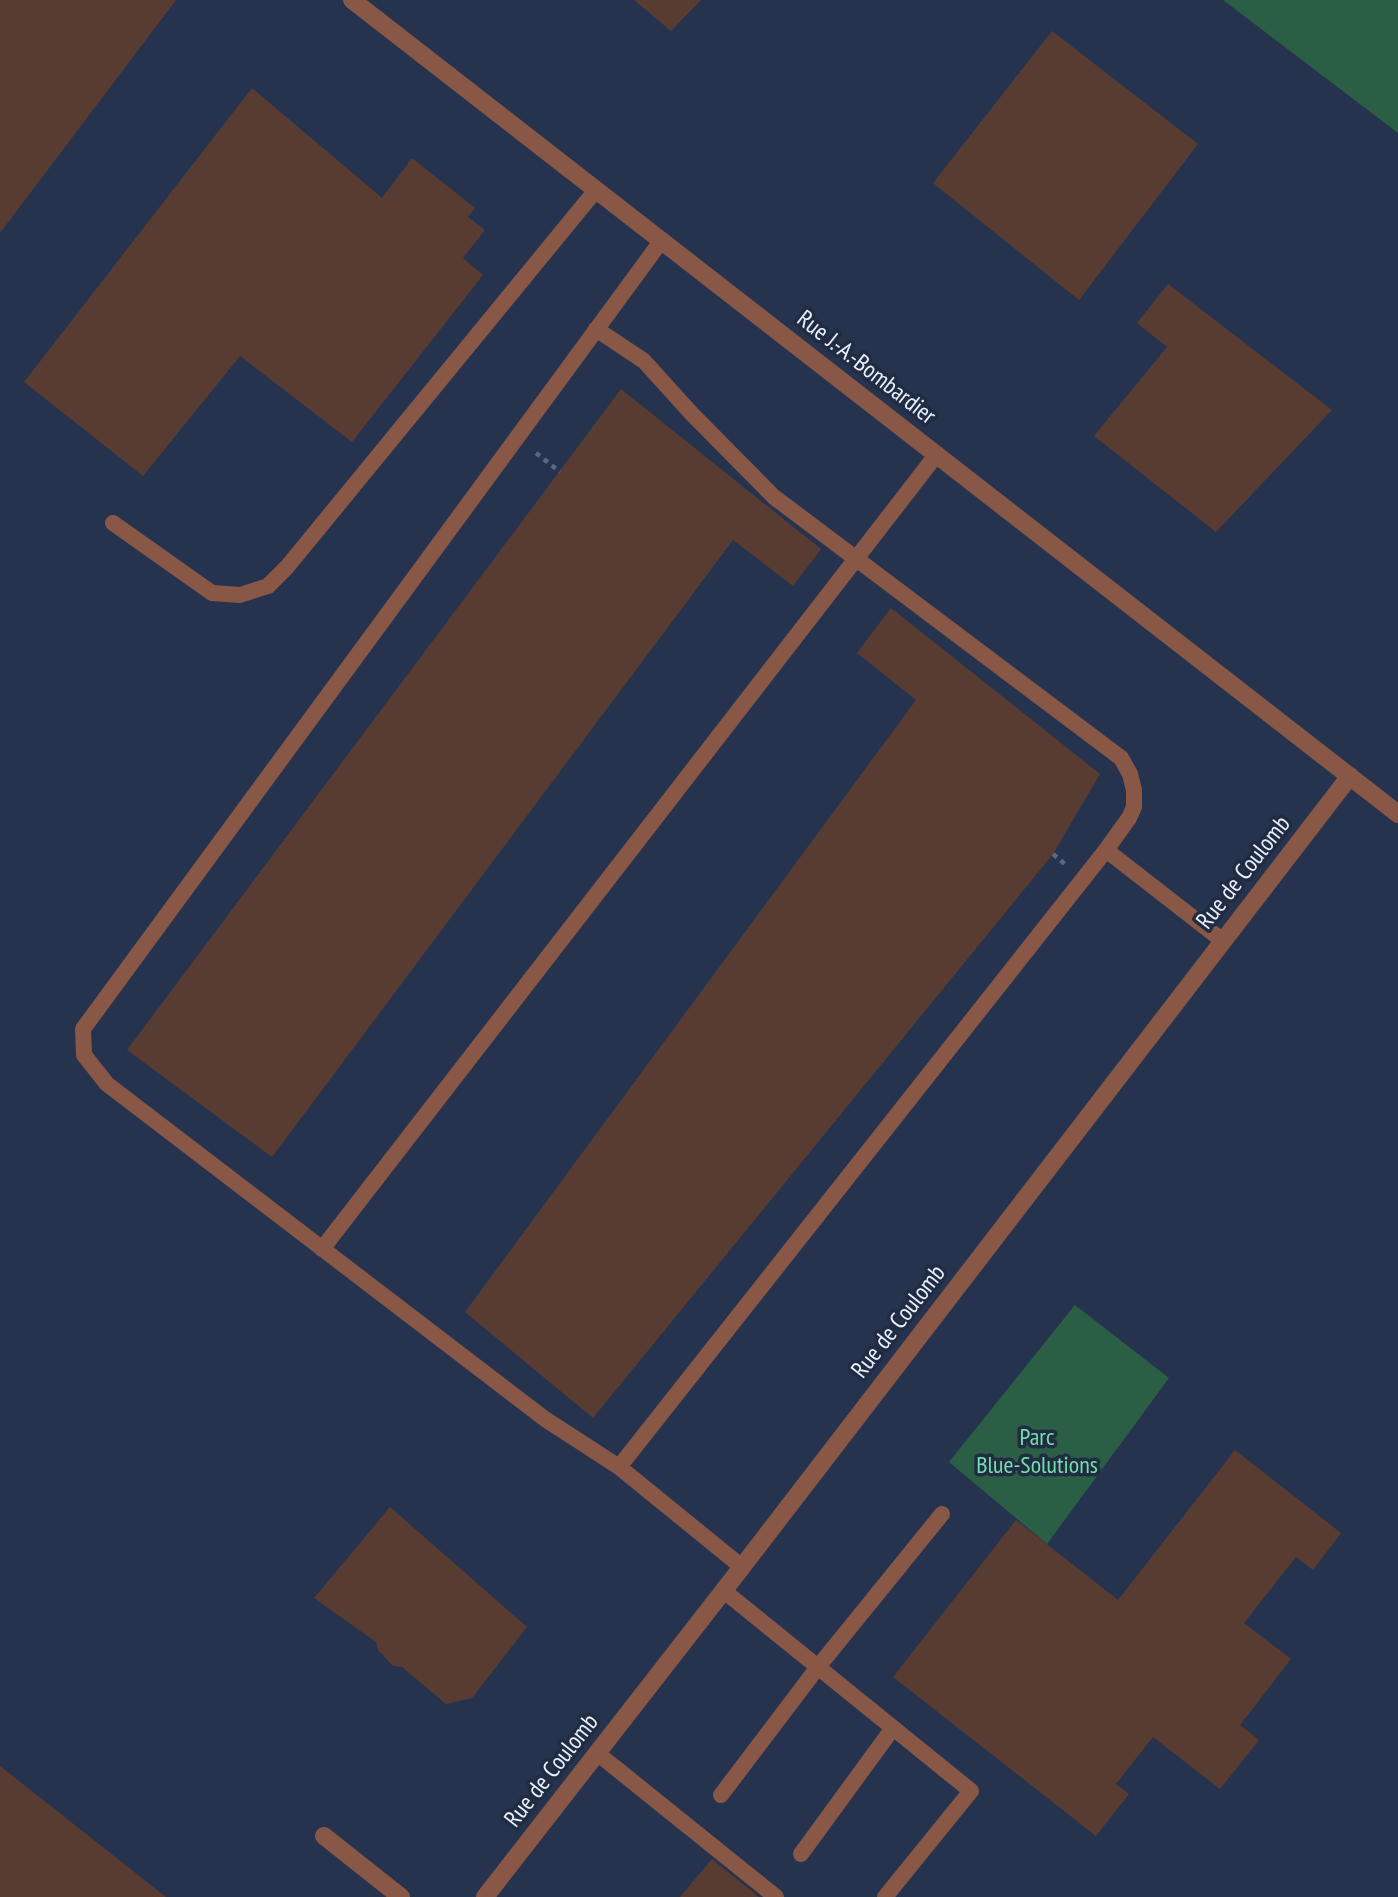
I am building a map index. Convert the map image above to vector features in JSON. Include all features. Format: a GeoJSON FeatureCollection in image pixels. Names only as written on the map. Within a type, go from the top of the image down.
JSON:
{"type":"FeatureCollection","features":[{"type":"Feature","properties":{"kind":"street","name":"Rue J.-A.-Bombardier"},"geometry":{"type":"LineString","coordinates":[[352,0],[1398,814]]}},
{"type":"Feature","properties":{"kind":"street","name":"Rue de Coulomb"},"geometry":{"type":"LineString","coordinates":[[485,1897],[724,1591],[1350,776]]}},
{"type":"Feature","properties":{"kind":"street"},"geometry":{"type":"LineString","coordinates":[[324,1836],[401,1897]]}},
{"type":"Feature","properties":{"kind":"lane"},"geometry":{"type":"LineString","coordinates":[[113,523],[212,593],[240,595],[268,586],[287,567],[596,190]]}},
{"type":"Feature","properties":{"kind":"lane"},"geometry":{"type":"LineString","coordinates":[[662,240],[83,1029],[84,1055],[107,1084],[545,1419],[619,1467],[742,1567]]}},
{"type":"Feature","properties":{"kind":"lane"},"geometry":{"type":"LineString","coordinates":[[596,329],[644,361],[774,497],[1109,747],[1121,758],[1130,774],[1134,790],[1134,807],[1107,850],[619,1467]]}},
{"type":"Feature","properties":{"kind":"lane"},"geometry":{"type":"LineString","coordinates":[[322,1249],[936,454]]}},
{"type":"Feature","properties":{"kind":"lane"},"geometry":{"type":"LineString","coordinates":[[1107,850],[1223,941]]}},
{"type":"Feature","properties":{"kind":"lane"},"geometry":{"type":"LineString","coordinates":[[721,1795],[818,1667],[942,1514]]}},
{"type":"Feature","properties":{"kind":"lane"},"geometry":{"type":"LineString","coordinates":[[724,1591],[971,1791],[885,1897]]}},
{"type":"Feature","properties":{"kind":"lane"},"geometry":{"type":"LineString","coordinates":[[801,1854],[893,1728]]}},
{"type":"Feature","properties":{"kind":"lane"},"geometry":{"type":"LineString","coordinates":[[597,1752],[776,1897]]}},
{"type":"Feature","properties":{"kind":"shaded area"},"geometry":{"type":"Polygon","coordinates":[[[0,0],[1246,0],[1398,122],[1398,1897],[0,1897],[0,0]]]}},
{"type":"Feature","properties":{"kind":"green space"},"geometry":{"type":"Polygon","coordinates":[[[1223,0],[1398,0],[1398,133],[1223,0]]]}},
{"type":"Feature","properties":{"kind":"green space","name":"Parc Blue-Solutions"},"geometry":{"type":"Polygon","coordinates":[[[1075,1305],[1169,1378],[1047,1544],[949,1462],[1075,1305]]]}},
{"type":"Feature","properties":{"kind":"building"},"geometry":{"type":"Polygon","coordinates":[[[0,0],[176,0],[0,233],[0,0]]]}},
{"type":"Feature","properties":{"kind":"building"},"geometry":{"type":"Polygon","coordinates":[[[634,0],[701,0],[671,31],[634,0]]]}},
{"type":"Feature","properties":{"kind":"building"},"geometry":{"type":"Polygon","coordinates":[[[1052,31],[1198,144],[1079,300],[933,183],[1052,31]]]}},
{"type":"Feature","properties":{"kind":"building"},"geometry":{"type":"Polygon","coordinates":[[[252,88],[382,198],[412,158],[475,208],[468,217],[485,230],[463,258],[483,275],[352,442],[240,356],[143,476],[24,382],[252,88]]]}},
{"type":"Feature","properties":{"kind":"building"},"geometry":{"type":"Polygon","coordinates":[[[1168,284],[1332,410],[1216,532],[1094,436],[1167,347],[1137,323],[1168,284]]]}},
{"type":"Feature","properties":{"kind":"building"},"geometry":{"type":"Polygon","coordinates":[[[621,389],[821,549],[793,586],[733,540],[272,1157],[127,1050],[621,389]]]}},
{"type":"Feature","properties":{"kind":"building"},"geometry":{"type":"Polygon","coordinates":[[[891,608],[1100,774],[1053,854],[593,1418],[465,1312],[916,700],[857,653],[891,608]]]}},
{"type":"Feature","properties":{"kind":"building"},"geometry":{"type":"Polygon","coordinates":[[[1235,1450],[1341,1533],[1313,1570],[1296,1557],[1244,1623],[1291,1659],[1240,1725],[1259,1740],[1220,1789],[1153,1737],[1116,1784],[1129,1794],[1096,1836],[893,1677],[1016,1520],[1118,1600],[1235,1450]]]}},
{"type":"Feature","properties":{"kind":"building"},"geometry":{"type":"Polygon","coordinates":[[[390,1507],[527,1627],[472,1698],[446,1704],[402,1667],[393,1666],[378,1650],[376,1642],[314,1598],[390,1507]]]}},
{"type":"Feature","properties":{"kind":"building"},"geometry":{"type":"Polygon","coordinates":[[[0,1766],[166,1897],[0,1897],[0,1766]]]}},
{"type":"Feature","properties":{"kind":"building"},"geometry":{"type":"Polygon","coordinates":[[[712,1859],[759,1897],[680,1897],[712,1859]]]}}]}
